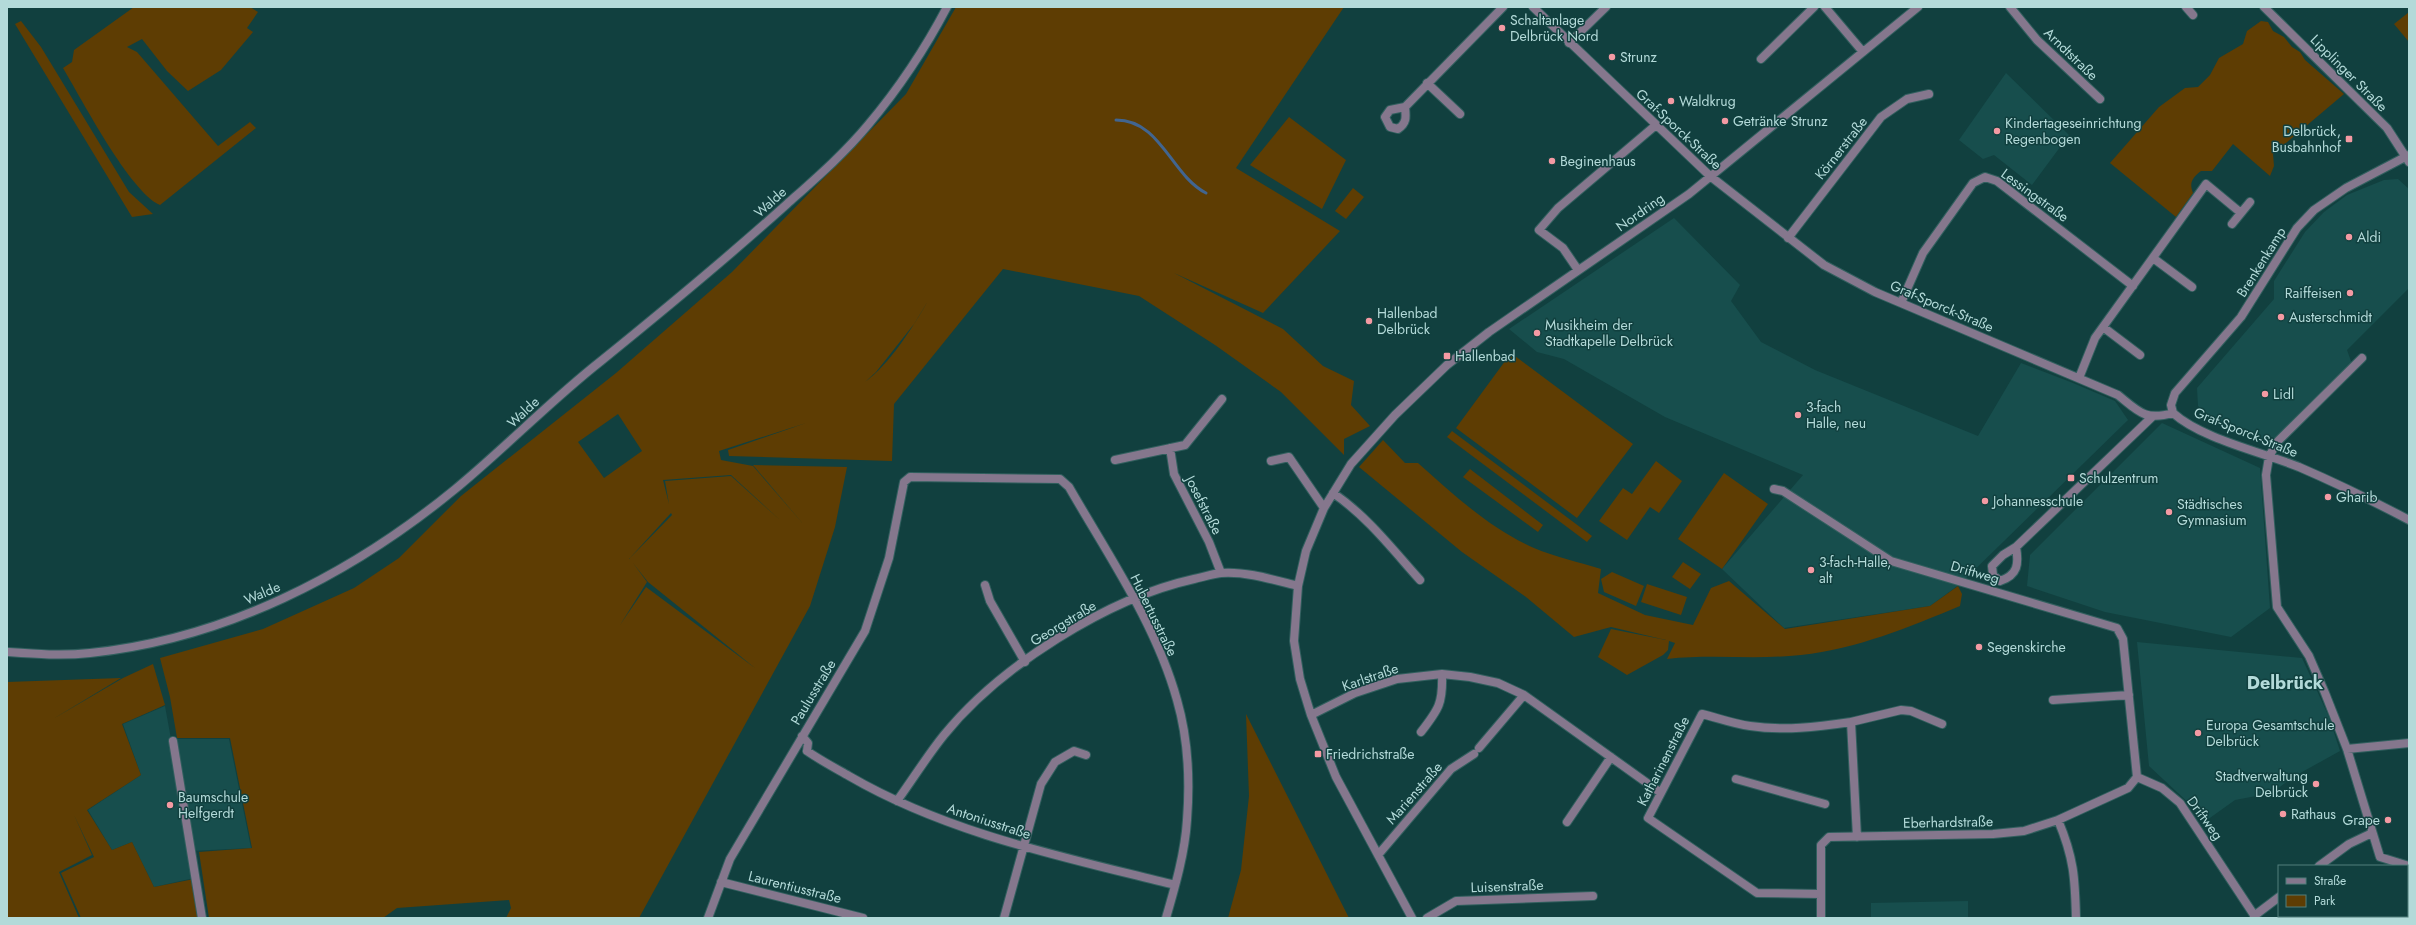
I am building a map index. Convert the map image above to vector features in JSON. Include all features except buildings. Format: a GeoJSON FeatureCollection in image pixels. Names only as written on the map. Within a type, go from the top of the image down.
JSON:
{"type":"FeatureCollection","features":[{"type":"Feature","properties":{"kind":"street","name":"Walde"},"geometry":{"type":"LineString","coordinates":[[7,652],[63,655],[90,653],[150,642],[206,628],[249,613],[303,589],[343,569],[384,543],[452,492],[498,453],[572,383],[731,254],[836,158],[867,126],[907,75],[947,7]]}},
{"type":"Feature","properties":{"kind":"street"},"geometry":{"type":"LineString","coordinates":[[1405,107],[1503,7]]}},
{"type":"Feature","properties":{"kind":"street","name":"Graf-Sporck-Straße"},"geometry":{"type":"LineString","coordinates":[[1533,7],[1710,176],[1824,265],[1901,303],[2118,395],[2140,413],[2152,417],[2173,413],[2192,426],[2298,467],[2406,519]]}},
{"type":"Feature","properties":{"kind":"street"},"geometry":{"type":"LineString","coordinates":[[1569,42],[1606,7]]}},
{"type":"Feature","properties":{"kind":"street"},"geometry":{"type":"LineString","coordinates":[[1761,59],[1814,7]]}},
{"type":"Feature","properties":{"kind":"street"},"geometry":{"type":"LineString","coordinates":[[1825,7],[1863,52]]}},
{"type":"Feature","properties":{"kind":"street","name":"Nordring"},"geometry":{"type":"LineString","coordinates":[[1333,493],[1351,464],[1376,435],[1446,365],[1478,340],[1689,194],[1918,7]]}},
{"type":"Feature","properties":{"kind":"street","name":"Arndtstraße"},"geometry":{"type":"LineString","coordinates":[[2010,7],[2037,40],[2100,99]]}},
{"type":"Feature","properties":{"kind":"street"},"geometry":{"type":"LineString","coordinates":[[2186,7],[2192,15]]}},
{"type":"Feature","properties":{"kind":"street","name":"Lipplinger Straße"},"geometry":{"type":"LineString","coordinates":[[2266,8],[2387,128],[2408,158]]}},
{"type":"Feature","properties":{"kind":"street"},"geometry":{"type":"LineString","coordinates":[[1427,83],[1460,114]]}},
{"type":"Feature","properties":{"kind":"street","name":"Körnerstraße"},"geometry":{"type":"LineString","coordinates":[[1788,238],[1881,117],[1907,98],[1929,94]]}},
{"type":"Feature","properties":{"kind":"street"},"geometry":{"type":"LineString","coordinates":[[1578,270],[1563,248],[1539,230],[1558,208],[1656,125]]}},
{"type":"Feature","properties":{"kind":"street","name":"Brenkenkamp"},"geometry":{"type":"LineString","coordinates":[[2173,413],[2171,404],[2175,393],[2242,318],[2297,228],[2328,200],[2367,177],[2408,158]]}},
{"type":"Feature","properties":{"kind":"street","name":"Lessingstraße"},"geometry":{"type":"LineString","coordinates":[[1901,303],[1923,253],[1973,183],[1985,178],[1997,181],[2133,286]]}},
{"type":"Feature","properties":{"kind":"street"},"geometry":{"type":"LineString","coordinates":[[2079,378],[2095,338],[2206,184],[2241,213]]}},
{"type":"Feature","properties":{"kind":"street"},"geometry":{"type":"LineString","coordinates":[[2232,224],[2250,202]]}},
{"type":"Feature","properties":{"kind":"street"},"geometry":{"type":"LineString","coordinates":[[2153,258],[2192,287]]}},
{"type":"Feature","properties":{"kind":"street"},"geometry":{"type":"LineString","coordinates":[[2103,327],[2140,355]]}},
{"type":"Feature","properties":{"kind":"street"},"geometry":{"type":"LineString","coordinates":[[2362,358],[2276,442],[2269,457],[2266,475],[2277,606],[2309,656],[2347,749],[2380,856],[2406,865]]}},
{"type":"Feature","properties":{"kind":"street"},"geometry":{"type":"LineString","coordinates":[[1115,460],[1184,445],[1222,399]]}},
{"type":"Feature","properties":{"kind":"street"},"geometry":{"type":"LineString","coordinates":[[2000,581],[1992,575],[1992,566],[2003,555],[2016,547],[2152,417]]}},
{"type":"Feature","properties":{"kind":"street","name":"Josefstraße"},"geometry":{"type":"LineString","coordinates":[[1170,448],[1174,474],[1209,542],[1221,573]]}},
{"type":"Feature","properties":{"kind":"street"},"geometry":{"type":"LineString","coordinates":[[1271,461],[1289,457],[1324,508]]}},
{"type":"Feature","properties":{"kind":"street","name":"Paulusstraße"},"geometry":{"type":"LineString","coordinates":[[708,918],[730,859],[865,631],[889,558],[904,482],[910,477],[918,477]]}},
{"type":"Feature","properties":{"kind":"street","name":"Hubertusstraße"},"geometry":{"type":"LineString","coordinates":[[918,477],[1060,478],[1069,487],[1134,599],[1158,647],[1177,700],[1188,758],[1187,821],[1175,885],[1166,918]]}},
{"type":"Feature","properties":{"kind":"street","name":"Driftweg"},"geometry":{"type":"LineString","coordinates":[[1774,489],[1783,491],[1891,561],[2117,628],[2123,639],[2137,777],[2162,788],[2180,803],[2255,917]]}},
{"type":"Feature","properties":{"kind":"street"},"geometry":{"type":"LineString","coordinates":[[1412,918],[1336,777],[1311,715],[1300,679],[1294,641],[1298,586],[1306,551],[1324,508],[1333,493],[1344,501],[1379,534],[1420,580]]}},
{"type":"Feature","properties":{"kind":"street"},"geometry":{"type":"LineString","coordinates":[[2000,581],[2010,577],[2015,572],[2018,559],[2016,547]]}},
{"type":"Feature","properties":{"kind":"street","name":"Georgstraße"},"geometry":{"type":"LineString","coordinates":[[897,801],[945,734],[990,688],[1066,634],[1134,599],[1169,585],[1221,573],[1252,576],[1298,586]]}},
{"type":"Feature","properties":{"kind":"street"},"geometry":{"type":"LineString","coordinates":[[1997,592],[2000,581]]}},
{"type":"Feature","properties":{"kind":"street"},"geometry":{"type":"LineString","coordinates":[[985,585],[990,601],[1025,662]]}},
{"type":"Feature","properties":{"kind":"street"},"geometry":{"type":"LineString","coordinates":[[1421,732],[1437,712],[1443,693],[1442,674]]}},
{"type":"Feature","properties":{"kind":"street","name":"Karlstraße"},"geometry":{"type":"LineString","coordinates":[[1311,715],[1355,693],[1398,679],[1442,674],[1498,683],[1524,695],[1661,793]]}},
{"type":"Feature","properties":{"kind":"street","name":"Marienstraße"},"geometry":{"type":"LineString","coordinates":[[1378,855],[1451,769],[1476,751],[1524,695]]}},
{"type":"Feature","properties":{"kind":"street"},"geometry":{"type":"LineString","coordinates":[[2053,700],[2129,695]]}},
{"type":"Feature","properties":{"kind":"street"},"geometry":{"type":"LineString","coordinates":[[1857,836],[1851,722],[1901,710],[1911,711],[1942,724]]}},
{"type":"Feature","properties":{"kind":"street","name":"Katharinenstraße"},"geometry":{"type":"LineString","coordinates":[[1821,894],[1757,893],[1648,818],[1702,714],[1748,726],[1769,728],[1811,728],[1851,722]]}},
{"type":"Feature","properties":{"kind":"street"},"geometry":{"type":"LineString","coordinates":[[794,751],[808,751],[808,743],[802,736]]}},
{"type":"Feature","properties":{"kind":"street"},"geometry":{"type":"LineString","coordinates":[[173,741],[202,918]]}},
{"type":"Feature","properties":{"kind":"street"},"geometry":{"type":"LineString","coordinates":[[2347,749],[2409,743]]}},
{"type":"Feature","properties":{"kind":"street","name":"Antoniusstraße"},"geometry":{"type":"LineString","coordinates":[[808,751],[919,812],[1023,846],[1175,885]]}},
{"type":"Feature","properties":{"kind":"street"},"geometry":{"type":"LineString","coordinates":[[1004,918],[1041,784],[1056,762],[1074,752],[1086,755]]}},
{"type":"Feature","properties":{"kind":"street"},"geometry":{"type":"LineString","coordinates":[[1567,822],[1611,757]]}},
{"type":"Feature","properties":{"kind":"street","name":"Eberhardstraße"},"geometry":{"type":"LineString","coordinates":[[1821,918],[1821,845],[1829,837],[1993,834],[2024,831],[2058,820],[2128,788],[2137,777]]}},
{"type":"Feature","properties":{"kind":"street"},"geometry":{"type":"LineString","coordinates":[[1736,779],[1826,804]]}},
{"type":"Feature","properties":{"kind":"street"},"geometry":{"type":"LineString","coordinates":[[2058,820],[2070,848],[2075,879],[2076,918]]}},
{"type":"Feature","properties":{"kind":"street"},"geometry":{"type":"LineString","coordinates":[[2320,865],[2349,844],[2372,833]]}},
{"type":"Feature","properties":{"kind":"street","name":"Laurentiusstraße"},"geometry":{"type":"LineString","coordinates":[[721,882],[863,918]]}},
{"type":"Feature","properties":{"kind":"street","name":"Luisenstraße"},"geometry":{"type":"LineString","coordinates":[[1427,918],[1456,902],[1593,896]]}},
{"type":"Feature","properties":{"kind":"street"},"geometry":{"type":"LineString","coordinates":[[2255,917],[2278,898]]}},
{"type":"Feature","properties":{"kind":"shaded area"},"geometry":{"type":"Polygon","coordinates":[[[2006,73],[2069,135],[2032,185],[1994,155],[1983,159],[1959,140],[2006,73]]]}},
{"type":"Feature","properties":{"kind":"shaded area"},"geometry":{"type":"Polygon","coordinates":[[[2398,179],[2409,189],[2409,288],[2347,350],[2352,364],[2270,442],[2221,425],[2198,406],[2197,388],[2274,299],[2274,281],[2305,232],[2324,212],[2347,195],[2384,180],[2398,179]]]}},
{"type":"Feature","properties":{"kind":"shaded area"},"geometry":{"type":"Polygon","coordinates":[[[1674,218],[1740,285],[1731,301],[1761,342],[1815,370],[1978,436],[2021,363],[2115,401],[2128,420],[1960,584],[1930,606],[1784,628],[1722,569],[1803,475],[1665,417],[1564,359],[1537,352],[1509,329],[1674,218]]]}},
{"type":"Feature","properties":{"kind":"shaded area","name":"Städtisches Gymnasium"},"geometry":{"type":"Polygon","coordinates":[[[2162,423],[2260,468],[2270,608],[2231,637],[2105,612],[2027,586],[2030,555],[2162,423]]]}},
{"type":"Feature","properties":{"kind":"shaded area"},"geometry":{"type":"Polygon","coordinates":[[[2137,642],[2302,658],[2329,717],[2340,751],[2293,777],[2272,793],[2235,800],[2207,820],[2149,766],[2137,642]]]}},
{"type":"Feature","properties":{"kind":"shaded area"},"geometry":{"type":"Polygon","coordinates":[[[165,706],[171,739],[229,739],[251,848],[190,851],[194,878],[154,887],[132,842],[112,850],[88,810],[141,775],[123,724],[165,706]]]}},
{"type":"Feature","properties":{"kind":"shaded area"},"geometry":{"type":"Polygon","coordinates":[[[1968,901],[1968,918],[1871,918],[1871,903],[1968,901]]]}},
{"type":"Feature","properties":{"kind":"green space"},"geometry":{"type":"Polygon","coordinates":[[[134,7],[250,7],[258,12],[247,28],[253,32],[221,70],[188,91],[167,71],[142,39],[127,47],[137,52],[218,146],[250,122],[256,128],[160,205],[148,197],[121,164],[107,144],[63,68],[72,62],[74,50],[134,7]]]}},
{"type":"Feature","properties":{"kind":"green space"},"geometry":{"type":"Polygon","coordinates":[[[956,7],[1344,7],[1236,168],[1340,231],[1263,313],[1174,273],[1283,329],[1323,366],[1354,381],[1351,405],[1370,426],[1344,439],[1344,455],[1281,392],[1215,345],[1139,296],[1003,269],[894,404],[892,461],[729,456],[728,450],[806,423],[719,451],[721,460],[753,466],[804,525],[753,465],[847,467],[835,527],[810,606],[639,918],[506,918],[511,908],[509,900],[397,908],[383,918],[209,918],[199,852],[252,848],[230,738],[177,738],[170,697],[160,658],[263,629],[354,588],[399,558],[461,496],[616,373],[732,272],[906,94],[956,7]],[[913,325],[876,372],[865,382],[874,375],[892,356],[913,325]],[[618,414],[578,442],[604,478],[642,451],[618,414]],[[731,475],[663,480],[669,504],[665,481],[731,476],[781,521],[731,475]],[[671,513],[629,559],[672,515],[671,513]],[[633,563],[647,582],[620,625],[646,587],[755,668],[648,582],[633,563]]]}},
{"type":"Feature","properties":{"kind":"green space"},"geometry":{"type":"Polygon","coordinates":[[[2409,12],[2409,42],[2394,24],[2409,12]]]}},
{"type":"Feature","properties":{"kind":"green space"},"geometry":{"type":"Polygon","coordinates":[[[21,21],[41,47],[129,192],[153,214],[132,217],[15,24],[21,21]]]}},
{"type":"Feature","properties":{"kind":"green space"},"geometry":{"type":"Polygon","coordinates":[[[2261,21],[2268,22],[2273,31],[2284,37],[2292,47],[2300,52],[2305,60],[2344,94],[2273,154],[2274,166],[2270,176],[2233,144],[2212,171],[2201,171],[2193,178],[2191,186],[2193,193],[2176,217],[2110,163],[2159,107],[2185,88],[2198,87],[2210,75],[2219,58],[2243,44],[2247,31],[2261,21]]]}},
{"type":"Feature","properties":{"kind":"green space"},"geometry":{"type":"Polygon","coordinates":[[[1289,117],[1346,160],[1322,209],[1250,165],[1289,117]]]}},
{"type":"Feature","properties":{"kind":"green space"},"geometry":{"type":"Polygon","coordinates":[[[1353,188],[1364,197],[1346,219],[1335,211],[1353,188]]]}},
{"type":"Feature","properties":{"kind":"green space"},"geometry":{"type":"Polygon","coordinates":[[[1511,353],[1633,444],[1577,518],[1456,428],[1511,353]]]}},
{"type":"Feature","properties":{"kind":"green space"},"geometry":{"type":"Polygon","coordinates":[[[1452,431],[1592,536],[1587,542],[1447,437],[1452,431]]]}},
{"type":"Feature","properties":{"kind":"green space"},"geometry":{"type":"Polygon","coordinates":[[[1383,440],[1405,463],[1418,463],[1473,510],[1502,531],[1534,548],[1601,569],[1598,593],[1645,615],[1693,625],[1711,588],[1729,581],[1785,629],[1930,606],[1958,586],[1962,594],[1960,606],[1882,636],[1842,648],[1801,655],[1667,659],[1675,643],[1669,641],[1668,650],[1663,655],[1627,675],[1598,657],[1611,629],[1666,640],[1611,627],[1574,637],[1526,597],[1462,552],[1359,467],[1383,440]]]}},
{"type":"Feature","properties":{"kind":"green space"},"geometry":{"type":"Polygon","coordinates":[[[1656,461],[1682,481],[1659,513],[1650,507],[1627,540],[1599,521],[1623,488],[1632,494],[1656,461]]]}},
{"type":"Feature","properties":{"kind":"green space"},"geometry":{"type":"Polygon","coordinates":[[[1470,469],[1543,525],[1538,532],[1463,477],[1470,469]]]}},
{"type":"Feature","properties":{"kind":"green space"},"geometry":{"type":"Polygon","coordinates":[[[1724,473],[1768,504],[1722,569],[1678,539],[1724,473]]]}},
{"type":"Feature","properties":{"kind":"green space"},"geometry":{"type":"Polygon","coordinates":[[[1683,562],[1701,574],[1690,589],[1672,577],[1683,562]]]}},
{"type":"Feature","properties":{"kind":"green space"},"geometry":{"type":"Polygon","coordinates":[[[1612,572],[1644,586],[1636,606],[1604,592],[1601,579],[1612,572]]]}},
{"type":"Feature","properties":{"kind":"green space"},"geometry":{"type":"Polygon","coordinates":[[[1647,584],[1687,597],[1681,615],[1641,602],[1647,584]]]}},
{"type":"Feature","properties":{"kind":"green space"},"geometry":{"type":"Polygon","coordinates":[[[153,664],[165,705],[122,724],[141,775],[87,810],[112,850],[132,842],[154,887],[194,879],[199,918],[81,918],[61,873],[94,857],[74,815],[92,855],[59,872],[79,918],[7,918],[7,682],[121,678],[53,719],[123,678],[153,664]]]}},
{"type":"Feature","properties":{"kind":"green space"},"geometry":{"type":"Polygon","coordinates":[[[1246,714],[1349,918],[1228,918],[1241,870],[1249,796],[1246,714]]]}},
{"type":"Feature","properties":{"kind":"waterway"},"geometry":{"type":"LineString","coordinates":[[1116,120],[1131,122],[1144,129],[1155,138],[1194,185],[1206,193]]}},
{"type":"Feature","properties":{"kind":"place","name":"Schaltanlage Delbrück Nord"},"geometry":{"type":"Point","coordinates":[1502,28]}},
{"type":"Feature","properties":{"kind":"place","name":"Strunz"},"geometry":{"type":"Point","coordinates":[1612,57]}},
{"type":"Feature","properties":{"kind":"place","name":"Waldkrug"},"geometry":{"type":"Point","coordinates":[1671,101]}},
{"type":"Feature","properties":{"kind":"place","name":"Getränke Strunz"},"geometry":{"type":"Point","coordinates":[1725,121]}},
{"type":"Feature","properties":{"kind":"place","name":"Kindertageseinrichtung Regenbogen"},"geometry":{"type":"Point","coordinates":[1997,131]}},
{"type":"Feature","properties":{"kind":"place","name":"Delbrück, Busbahnhof"},"geometry":{"type":"Point","coordinates":[2349,139]}},
{"type":"Feature","properties":{"kind":"place","name":"Beginenhaus"},"geometry":{"type":"Point","coordinates":[1552,161]}},
{"type":"Feature","properties":{"kind":"place","name":"Aldi"},"geometry":{"type":"Point","coordinates":[2349,237]}},
{"type":"Feature","properties":{"kind":"place","name":"Raiffeisen"},"geometry":{"type":"Point","coordinates":[2350,293]}},
{"type":"Feature","properties":{"kind":"place","name":"Austerschmidt"},"geometry":{"type":"Point","coordinates":[2281,317]}},
{"type":"Feature","properties":{"kind":"place","name":"Hallenbad Delbrück"},"geometry":{"type":"Point","coordinates":[1369,321]}},
{"type":"Feature","properties":{"kind":"place","name":"Musikheim der Stadtkapelle Delbrück"},"geometry":{"type":"Point","coordinates":[1537,333]}},
{"type":"Feature","properties":{"kind":"place","name":"Hallenbad"},"geometry":{"type":"Point","coordinates":[1447,356]}},
{"type":"Feature","properties":{"kind":"place","name":"Lidl"},"geometry":{"type":"Point","coordinates":[2265,394]}},
{"type":"Feature","properties":{"kind":"place","name":"3-fach Halle, neu"},"geometry":{"type":"Point","coordinates":[1798,415]}},
{"type":"Feature","properties":{"kind":"place","name":"Schulzentrum"},"geometry":{"type":"Point","coordinates":[2071,478]}},
{"type":"Feature","properties":{"kind":"place","name":"Gharib"},"geometry":{"type":"Point","coordinates":[2328,497]}},
{"type":"Feature","properties":{"kind":"place","name":"Johannesschule"},"geometry":{"type":"Point","coordinates":[1985,501]}},
{"type":"Feature","properties":{"kind":"place","name":"Städtisches Gymnasium"},"geometry":{"type":"Point","coordinates":[2169,512]}},
{"type":"Feature","properties":{"kind":"place","name":"3-fach-Halle, alt"},"geometry":{"type":"Point","coordinates":[1811,570]}},
{"type":"Feature","properties":{"kind":"place","name":"Segenskirche"},"geometry":{"type":"Point","coordinates":[1979,647]}},
{"type":"Feature","properties":{"kind":"place","name":"Europa Gesamtschule Delbrück"},"geometry":{"type":"Point","coordinates":[2198,733]}},
{"type":"Feature","properties":{"kind":"place","name":"Friedrichstraße"},"geometry":{"type":"Point","coordinates":[1318,754]}},
{"type":"Feature","properties":{"kind":"place","name":"Stadtverwaltung Delbrück"},"geometry":{"type":"Point","coordinates":[2316,784]}},
{"type":"Feature","properties":{"kind":"place","name":"Baumschule Helfgerdt"},"geometry":{"type":"Point","coordinates":[170,805]}},
{"type":"Feature","properties":{"kind":"place","name":"Rathaus"},"geometry":{"type":"Point","coordinates":[2283,814]}},
{"type":"Feature","properties":{"kind":"place","name":"Grape"},"geometry":{"type":"Point","coordinates":[2388,820]}},
{"type":"Feature","properties":{"kind":"district","name":"Delbrück"},"geometry":{"type":"Point","coordinates":[2285,683]}}]}
